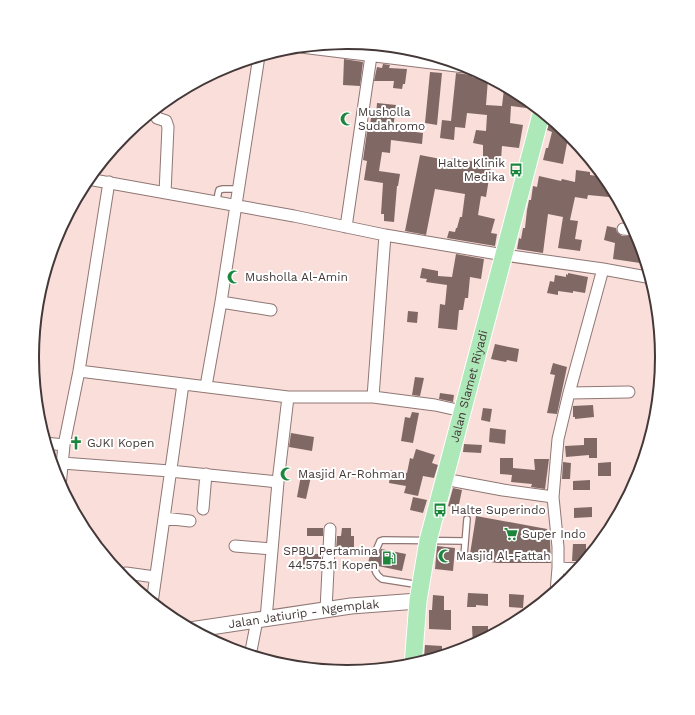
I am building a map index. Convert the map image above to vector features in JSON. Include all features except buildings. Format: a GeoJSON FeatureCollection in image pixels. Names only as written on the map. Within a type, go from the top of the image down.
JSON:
{"type":"FeatureCollection","features":[{"type":"Feature","properties":{"kind":"main road","name":"Jalan Slamet Riyadi"},"geometry":{"type":"LineString","coordinates":[[416,658],[419,593],[428,541],[540,117]]}},
{"type":"Feature","properties":{"kind":"street"},"geometry":{"type":"LineString","coordinates":[[332,50],[447,65]]}},
{"type":"Feature","properties":{"kind":"street"},"geometry":{"type":"LineString","coordinates":[[346,227],[371,56]]}},
{"type":"Feature","properties":{"kind":"street"},"geometry":{"type":"LineString","coordinates":[[206,386],[221,302],[258,63]]}},
{"type":"Feature","properties":{"kind":"street"},"geometry":{"type":"LineString","coordinates":[[156,116],[157,118],[166,121],[168,126],[165,193]]}},
{"type":"Feature","properties":{"kind":"street"},"geometry":{"type":"LineString","coordinates":[[95,180],[236,207],[294,216],[385,235],[645,277]]}},
{"type":"Feature","properties":{"kind":"street"},"geometry":{"type":"LineString","coordinates":[[61,474],[64,445],[79,371],[109,182]]}},
{"type":"Feature","properties":{"kind":"street"},"geometry":{"type":"LineString","coordinates":[[623,229],[628,229]]}},
{"type":"Feature","properties":{"kind":"street"},"geometry":{"type":"LineString","coordinates":[[374,397],[385,235]]}},
{"type":"Feature","properties":{"kind":"street"},"geometry":{"type":"LineString","coordinates":[[557,584],[558,568],[556,521],[552,497],[558,439],[603,269]]}},
{"type":"Feature","properties":{"kind":"street"},"geometry":{"type":"LineString","coordinates":[[221,302],[271,310]]}},
{"type":"Feature","properties":{"kind":"street"},"geometry":{"type":"LineString","coordinates":[[79,371],[288,397],[374,397],[435,405],[462,411]]}},
{"type":"Feature","properties":{"kind":"street"},"geometry":{"type":"LineString","coordinates":[[153,596],[183,384]]}},
{"type":"Feature","properties":{"kind":"street"},"geometry":{"type":"LineString","coordinates":[[569,393],[629,392]]}},
{"type":"Feature","properties":{"kind":"street"},"geometry":{"type":"LineString","coordinates":[[252,651],[262,620],[272,549],[288,397]]}},
{"type":"Feature","properties":{"kind":"street"},"geometry":{"type":"LineString","coordinates":[[52,444],[64,445]]}},
{"type":"Feature","properties":{"kind":"street"},"geometry":{"type":"LineString","coordinates":[[62,463],[206,474],[278,482]]}},
{"type":"Feature","properties":{"kind":"street"},"geometry":{"type":"LineString","coordinates":[[203,510],[206,474]]}},
{"type":"Feature","properties":{"kind":"street"},"geometry":{"type":"LineString","coordinates":[[444,479],[552,497]]}},
{"type":"Feature","properties":{"kind":"street"},"geometry":{"type":"LineString","coordinates":[[164,518],[190,521]]}},
{"type":"Feature","properties":{"kind":"street"},"geometry":{"type":"LineString","coordinates":[[326,610],[330,529]]}},
{"type":"Feature","properties":{"kind":"street"},"geometry":{"type":"LineString","coordinates":[[235,546],[272,549]]}},
{"type":"Feature","properties":{"kind":"street"},"geometry":{"type":"LineString","coordinates":[[558,568],[572,569]]}},
{"type":"Feature","properties":{"kind":"street"},"geometry":{"type":"LineString","coordinates":[[126,573],[155,577]]}},
{"type":"Feature","properties":{"kind":"street","name":"Jalan Jatiurip - Ngemplak"},"geometry":{"type":"LineString","coordinates":[[200,629],[351,606],[419,593]]}},
{"type":"Feature","properties":{"kind":"lane"},"geometry":{"type":"LineString","coordinates":[[217,203],[219,190],[238,189]]}},
{"type":"Feature","properties":{"kind":"lane"},"geometry":{"type":"LineString","coordinates":[[464,556],[464,541],[467,519]]}},
{"type":"Feature","properties":{"kind":"lane"},"geometry":{"type":"LineString","coordinates":[[377,548],[380,541],[383,540],[464,541]]}},
{"type":"Feature","properties":{"kind":"lane"},"geometry":{"type":"LineString","coordinates":[[374,565],[378,576],[382,579],[419,593]]}},
{"type":"Feature","properties":{"kind":"place","name":"Musholla Sudahromo"},"geometry":{"type":"Point","coordinates":[347,119]}},
{"type":"Feature","properties":{"kind":"place","name":"Halte Klinik Medika"},"geometry":{"type":"Point","coordinates":[516,170]}},
{"type":"Feature","properties":{"kind":"place","name":"Musholla Al-Amin"},"geometry":{"type":"Point","coordinates":[234,277]}},
{"type":"Feature","properties":{"kind":"place","name":"GJKI Kopen"},"geometry":{"type":"Point","coordinates":[76,443]}},
{"type":"Feature","properties":{"kind":"place","name":"Masjid Ar-Rohman"},"geometry":{"type":"Point","coordinates":[287,474]}},
{"type":"Feature","properties":{"kind":"place","name":"Halte Superindo"},"geometry":{"type":"Point","coordinates":[440,510]}},
{"type":"Feature","properties":{"kind":"place","name":"Super Indo"},"geometry":{"type":"Point","coordinates":[511,534]}},
{"type":"Feature","properties":{"kind":"place","name":"Masjid Al-Fattah"},"geometry":{"type":"Point","coordinates":[445,556]}},
{"type":"Feature","properties":{"kind":"place","name":"SPBU Pertamina 44.575.11 Kopen"},"geometry":{"type":"Point","coordinates":[389,558]}}]}
